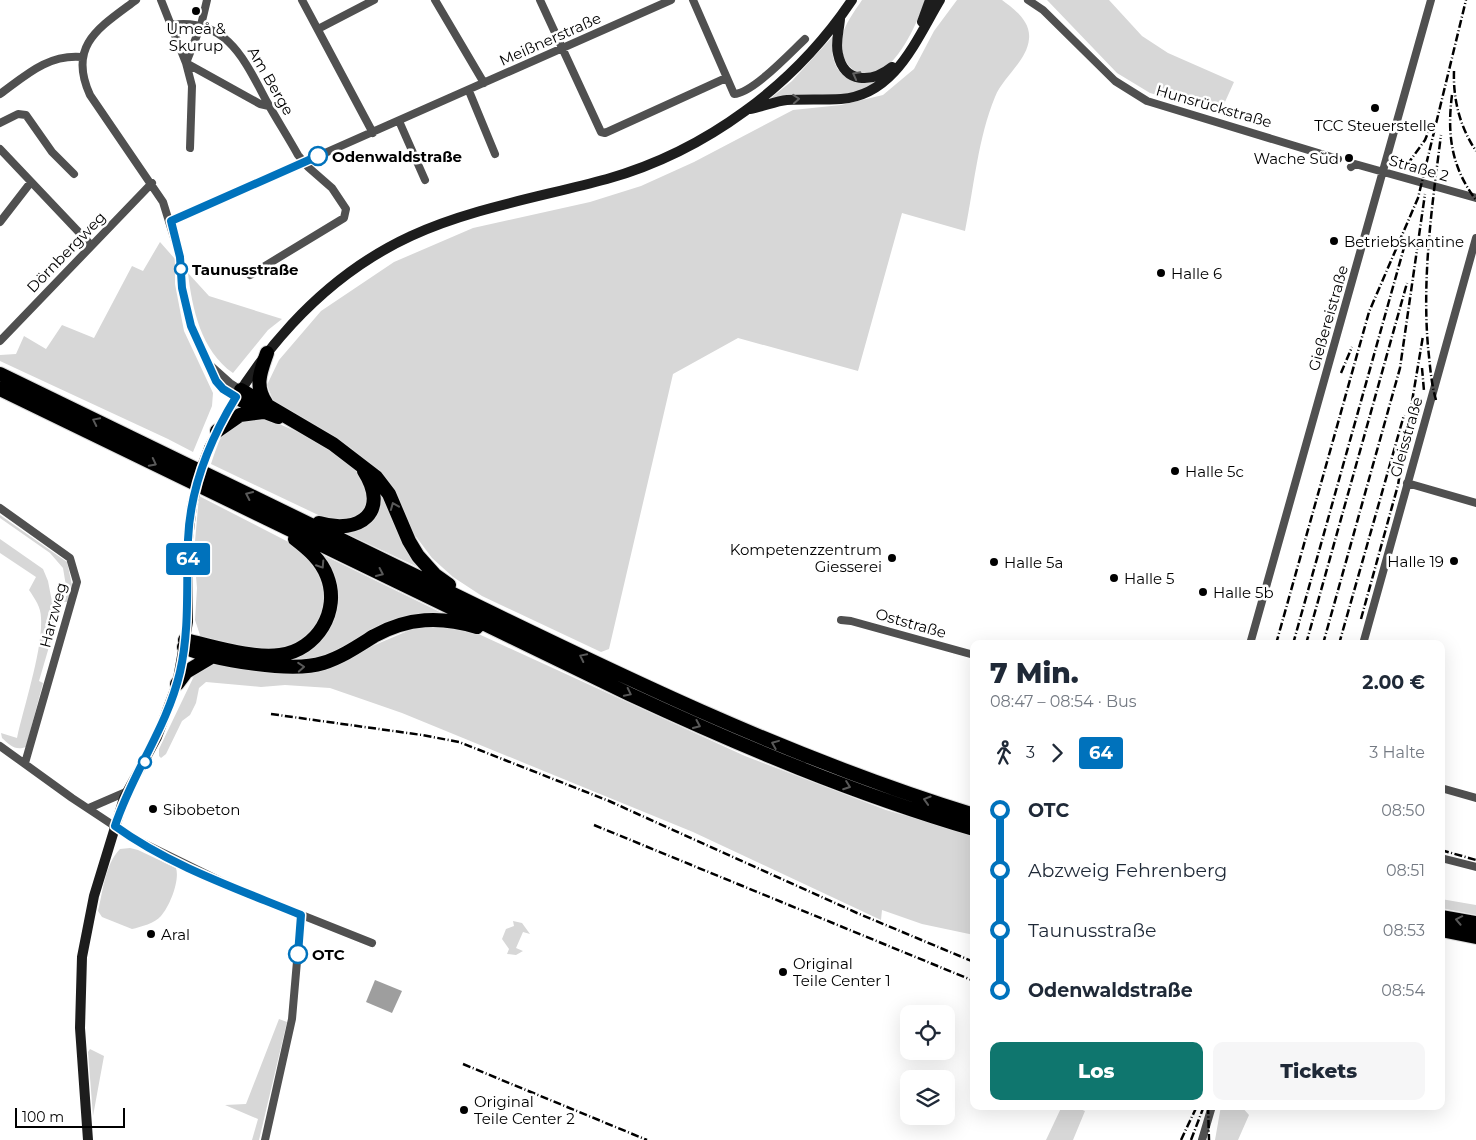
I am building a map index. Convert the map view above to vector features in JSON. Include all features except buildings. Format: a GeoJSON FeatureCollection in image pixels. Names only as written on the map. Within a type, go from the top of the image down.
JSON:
{"type":"FeatureCollection","features":[{"type":"Feature","properties":{"kind":"highway"},"geometry":{"type":"LineString","coordinates":[[265,408],[258,386],[267,353]]}},
{"type":"Feature","properties":{"kind":"highway"},"geometry":{"type":"LineString","coordinates":[[0,374],[463,599],[735,728],[816,761],[916,797],[970,814]]}},
{"type":"Feature","properties":{"kind":"highway"},"geometry":{"type":"LineString","coordinates":[[0,389],[273,522],[724,737],[817,775],[970,828]]}},
{"type":"Feature","properties":{"kind":"highway"},"geometry":{"type":"LineString","coordinates":[[239,393],[332,444],[385,487],[418,556],[435,575],[451,586],[463,599]]}},
{"type":"Feature","properties":{"kind":"highway"},"geometry":{"type":"LineString","coordinates":[[217,432],[240,415],[265,408]]}},
{"type":"Feature","properties":{"kind":"highway"},"geometry":{"type":"LineString","coordinates":[[293,516],[341,528],[353,526],[363,520],[370,511],[374,496],[369,480],[359,464]]}},
{"type":"Feature","properties":{"kind":"highway"},"geometry":{"type":"LineString","coordinates":[[185,643],[272,656],[287,654],[301,648],[319,633],[327,619],[331,604],[328,576],[312,553],[273,522]]}},
{"type":"Feature","properties":{"kind":"highway"},"geometry":{"type":"LineString","coordinates":[[185,643],[213,656],[281,667],[306,667],[329,661],[394,626],[427,619],[461,622],[522,641]]}},
{"type":"Feature","properties":{"kind":"highway"},"geometry":{"type":"LineString","coordinates":[[177,684],[186,672],[213,656]]}},
{"type":"Feature","properties":{"kind":"highway"},"geometry":{"type":"LineString","coordinates":[[1445,918],[1476,923]]}},
{"type":"Feature","properties":{"kind":"highway"},"geometry":{"type":"LineString","coordinates":[[1445,931],[1476,936]]}},
{"type":"Feature","properties":{"kind":"main road"},"geometry":{"type":"LineString","coordinates":[[88,1140],[80,1028],[82,957],[88,918],[115,826],[128,791],[157,737],[177,684],[185,643],[188,603],[188,539],[192,505],[202,466],[209,448],[239,393],[267,353],[312,304],[366,261],[410,236],[448,221],[609,178],[654,163],[702,139],[749,109],[813,52],[852,0]]}},
{"type":"Feature","properties":{"kind":"main road"},"geometry":{"type":"LineString","coordinates":[[840,18],[836,42],[842,65],[852,75],[865,79],[879,77],[892,67],[903,54],[923,21],[930,0]]}},
{"type":"Feature","properties":{"kind":"main road"},"geometry":{"type":"LineString","coordinates":[[749,109],[765,107],[784,100],[842,99],[861,96],[882,85],[908,57],[940,0]]}},
{"type":"Feature","properties":{"kind":"street"},"geometry":{"type":"LineString","coordinates":[[136,0],[94,33],[82,57],[83,74],[90,95],[152,183],[163,202],[171,221],[180,257],[182,288],[187,312],[219,385],[239,393]]}},
{"type":"Feature","properties":{"kind":"street"},"geometry":{"type":"LineString","coordinates":[[161,0],[186,63],[192,86],[190,148]]}},
{"type":"Feature","properties":{"kind":"street"},"geometry":{"type":"LineString","coordinates":[[186,63],[201,26],[207,0]]}},
{"type":"Feature","properties":{"kind":"street"},"geometry":{"type":"LineString","coordinates":[[302,0],[373,132]]}},
{"type":"Feature","properties":{"kind":"street"},"geometry":{"type":"LineString","coordinates":[[318,29],[374,0]]}},
{"type":"Feature","properties":{"kind":"street"},"geometry":{"type":"LineString","coordinates":[[435,0],[484,83]]}},
{"type":"Feature","properties":{"kind":"street"},"geometry":{"type":"LineString","coordinates":[[540,0],[601,132],[605,132],[726,78]]}},
{"type":"Feature","properties":{"kind":"street","name":"Meißnerstraße"},"geometry":{"type":"LineString","coordinates":[[171,221],[671,0]]}},
{"type":"Feature","properties":{"kind":"street"},"geometry":{"type":"LineString","coordinates":[[693,0],[734,94],[738,94],[760,80],[805,39]]}},
{"type":"Feature","properties":{"kind":"street","name":"Hunsrückstraße"},"geometry":{"type":"LineString","coordinates":[[1028,0],[1043,10],[1115,81],[1147,101],[1348,162]]}},
{"type":"Feature","properties":{"kind":"street","name":"Gießereistraße"},"geometry":{"type":"LineString","coordinates":[[1251,640],[1431,0]]}},
{"type":"Feature","properties":{"kind":"street","name":"Am Berge"},"geometry":{"type":"LineString","coordinates":[[172,25],[201,26],[214,32],[236,48],[304,163],[332,188],[344,203],[346,214],[340,221],[250,274]]}},
{"type":"Feature","properties":{"kind":"street"},"geometry":{"type":"LineString","coordinates":[[0,94],[46,62],[66,56],[82,57]]}},
{"type":"Feature","properties":{"kind":"street"},"geometry":{"type":"LineString","coordinates":[[186,63],[260,104],[269,106]]}},
{"type":"Feature","properties":{"kind":"street"},"geometry":{"type":"LineString","coordinates":[[469,90],[495,154]]}},
{"type":"Feature","properties":{"kind":"street"},"geometry":{"type":"LineString","coordinates":[[0,123],[18,114],[26,115],[52,152],[74,174]]}},
{"type":"Feature","properties":{"kind":"street"},"geometry":{"type":"LineString","coordinates":[[399,121],[425,180]]}},
{"type":"Feature","properties":{"kind":"street"},"geometry":{"type":"LineString","coordinates":[[0,149],[91,245]]}},
{"type":"Feature","properties":{"kind":"street","name":"Straße 2"},"geometry":{"type":"LineString","coordinates":[[1348,162],[1476,198]]}},
{"type":"Feature","properties":{"kind":"street"},"geometry":{"type":"LineString","coordinates":[[0,222],[31,182]]}},
{"type":"Feature","properties":{"kind":"street","name":"Dörnbergweg"},"geometry":{"type":"LineString","coordinates":[[0,341],[152,183]]}},
{"type":"Feature","properties":{"kind":"street","name":"Gleisstraße"},"geometry":{"type":"LineString","coordinates":[[1364,640],[1476,238]]}},
{"type":"Feature","properties":{"kind":"street"},"geometry":{"type":"LineString","coordinates":[[1407,484],[1476,503]]}},
{"type":"Feature","properties":{"kind":"street","name":"Harzweg"},"geometry":{"type":"LineString","coordinates":[[0,508],[70,558],[77,582],[25,763]]}},
{"type":"Feature","properties":{"kind":"street","name":"Oststraße"},"geometry":{"type":"LineString","coordinates":[[841,620],[851,620],[970,654]]}},
{"type":"Feature","properties":{"kind":"street"},"geometry":{"type":"LineString","coordinates":[[0,746],[72,798],[131,837],[187,866],[372,943]]}},
{"type":"Feature","properties":{"kind":"street"},"geometry":{"type":"LineString","coordinates":[[1445,789],[1476,798]]}},
{"type":"Feature","properties":{"kind":"street"},"geometry":{"type":"LineString","coordinates":[[89,808],[128,791]]}},
{"type":"Feature","properties":{"kind":"street"},"geometry":{"type":"LineString","coordinates":[[1445,859],[1476,867]]}},
{"type":"Feature","properties":{"kind":"street"},"geometry":{"type":"LineString","coordinates":[[265,1140],[292,1019],[301,915]]}},
{"type":"Feature","properties":{"kind":"street"},"geometry":{"type":"LineString","coordinates":[[1202,1140],[1211,1110]]}},
{"type":"Feature","properties":{"kind":"shaded area"},"geometry":{"type":"Polygon","coordinates":[[[862,0],[925,0],[908,39],[895,58],[880,71],[872,74],[857,72],[846,62],[843,55],[842,38],[845,28],[862,0]]]}},
{"type":"Feature","properties":{"kind":"shaded area"},"geometry":{"type":"Polygon","coordinates":[[[957,0],[1002,0],[1021,16],[1029,33],[1024,55],[1003,83],[989,113],[980,146],[965,231],[902,213],[858,371],[738,338],[673,374],[609,649],[601,652],[482,596],[453,577],[432,558],[411,530],[383,477],[351,448],[274,403],[267,385],[279,360],[321,311],[394,262],[473,228],[590,202],[641,186],[694,162],[793,110],[841,105],[883,95],[914,69],[934,31],[957,0]]]}},
{"type":"Feature","properties":{"kind":"shaded area"},"geometry":{"type":"Polygon","coordinates":[[[1047,0],[1109,0],[1142,36],[1168,53],[1234,82],[1220,113],[1150,93],[1117,73],[1047,0]]]}},
{"type":"Feature","properties":{"kind":"shaded area"},"geometry":{"type":"Polygon","coordinates":[[[833,36],[833,58],[842,74],[849,79],[858,81],[880,80],[859,93],[767,101],[792,81],[833,36]]]}},
{"type":"Feature","properties":{"kind":"shaded area"},"geometry":{"type":"Polygon","coordinates":[[[160,242],[175,259],[175,284],[184,331],[213,393],[212,406],[193,452],[0,361],[0,355],[16,354],[24,336],[46,349],[62,325],[94,338],[132,266],[143,271],[160,242]]]}},
{"type":"Feature","properties":{"kind":"shaded area"},"geometry":{"type":"Polygon","coordinates":[[[188,273],[209,296],[282,319],[268,330],[233,373],[213,353],[200,328],[192,300],[188,273]]]}},
{"type":"Feature","properties":{"kind":"shaded area"},"geometry":{"type":"Polygon","coordinates":[[[264,418],[319,443],[347,461],[357,471],[365,483],[370,500],[356,520],[333,522],[211,464],[219,442],[227,429],[240,422],[264,418]]]}},
{"type":"Feature","properties":{"kind":"shaded area"},"geometry":{"type":"Polygon","coordinates":[[[380,486],[422,569],[343,532],[352,531],[380,486]]]}},
{"type":"Feature","properties":{"kind":"shaded area"},"geometry":{"type":"Polygon","coordinates":[[[199,496],[306,551],[316,564],[322,578],[324,607],[319,621],[311,633],[299,642],[284,649],[262,652],[201,638],[195,620],[197,588],[194,553],[199,496]]]}},
{"type":"Feature","properties":{"kind":"shaded area"},"geometry":{"type":"Polygon","coordinates":[[[0,515],[67,562],[72,585],[68,602],[63,602],[61,587],[66,586],[63,568],[50,553],[0,518],[0,515]]]}},
{"type":"Feature","properties":{"kind":"shaded area"},"geometry":{"type":"Polygon","coordinates":[[[0,539],[43,569],[48,581],[53,607],[61,606],[39,681],[43,683],[26,747],[22,748],[10,745],[2,738],[1,733],[17,738],[36,661],[41,631],[41,614],[29,590],[36,577],[0,553],[0,539]]]}},
{"type":"Feature","properties":{"kind":"shaded area"},"geometry":{"type":"Polygon","coordinates":[[[317,552],[446,615],[377,632],[309,663],[280,659],[291,657],[333,610],[317,552]]]}},
{"type":"Feature","properties":{"kind":"shaded area"},"geometry":{"type":"Polygon","coordinates":[[[424,624],[472,631],[745,756],[886,810],[970,834],[970,934],[922,924],[882,910],[881,920],[693,832],[402,713],[330,688],[285,685],[261,687],[206,682],[199,688],[196,703],[190,715],[182,721],[166,754],[161,758],[159,756],[159,749],[195,674],[207,663],[342,659],[424,624]]]}},
{"type":"Feature","properties":{"kind":"shaded area"},"geometry":{"type":"Polygon","coordinates":[[[130,848],[176,868],[177,873],[173,893],[168,906],[161,916],[152,923],[132,929],[102,917],[98,911],[105,878],[111,862],[120,849],[130,848]]]}},
{"type":"Feature","properties":{"kind":"shaded area"},"geometry":{"type":"Polygon","coordinates":[[[1445,900],[1476,905],[1476,915],[1445,909],[1445,900]]]}},
{"type":"Feature","properties":{"kind":"shaded area"},"geometry":{"type":"Polygon","coordinates":[[[513,921],[522,923],[530,934],[523,932],[516,948],[523,951],[516,955],[507,954],[509,949],[502,939],[506,929],[514,926],[513,921]]]}},
{"type":"Feature","properties":{"kind":"shaded area"},"geometry":{"type":"Polygon","coordinates":[[[375,980],[402,991],[392,1013],[366,1002],[375,980]]]}},
{"type":"Feature","properties":{"kind":"shaded area"},"geometry":{"type":"Polygon","coordinates":[[[279,1019],[287,1022],[259,1140],[252,1140],[258,1119],[225,1105],[246,1104],[279,1019]]]}},
{"type":"Feature","properties":{"kind":"shaded area"},"geometry":{"type":"Polygon","coordinates":[[[90,1049],[104,1056],[93,1116],[88,1052],[90,1049]]]}},
{"type":"Feature","properties":{"kind":"shaded area"},"geometry":{"type":"Polygon","coordinates":[[[1060,1110],[1085,1111],[1073,1140],[1046,1140],[1060,1110]]]}},
{"type":"Feature","properties":{"kind":"shaded area"},"geometry":{"type":"Polygon","coordinates":[[[1220,1110],[1245,1110],[1249,1115],[1238,1140],[1215,1140],[1220,1110]]]}},
{"type":"Feature","properties":{"kind":"railway"},"geometry":{"type":"LineString","coordinates":[[1277,640],[1369,312],[1418,198],[1466,0]]}},
{"type":"Feature","properties":{"kind":"railway"},"geometry":{"type":"LineString","coordinates":[[1454,71],[1456,103],[1462,123],[1476,151]]}},
{"type":"Feature","properties":{"kind":"railway"},"geometry":{"type":"LineString","coordinates":[[1452,95],[1450,123],[1453,150],[1461,175],[1476,200]]}},
{"type":"Feature","properties":{"kind":"railway"},"geometry":{"type":"LineString","coordinates":[[1407,165],[1425,140],[1432,123]]}},
{"type":"Feature","properties":{"kind":"railway"},"geometry":{"type":"LineString","coordinates":[[1436,400],[1428,347],[1426,294],[1429,241],[1441,135]]}},
{"type":"Feature","properties":{"kind":"railway"},"geometry":{"type":"LineString","coordinates":[[1324,640],[1400,368],[1425,194]]}},
{"type":"Feature","properties":{"kind":"railway"},"geometry":{"type":"LineString","coordinates":[[1294,640],[1405,244]]}},
{"type":"Feature","properties":{"kind":"railway"},"geometry":{"type":"LineString","coordinates":[[1307,640],[1407,283]]}},
{"type":"Feature","properties":{"kind":"railway"},"geometry":{"type":"LineString","coordinates":[[1361,619],[1398,485],[1423,336]]}},
{"type":"Feature","properties":{"kind":"railway"},"geometry":{"type":"LineString","coordinates":[[1341,373],[1352,347]]}},
{"type":"Feature","properties":{"kind":"railway"},"geometry":{"type":"LineString","coordinates":[[1422,368],[1424,391]]}},
{"type":"Feature","properties":{"kind":"railway"},"geometry":{"type":"LineString","coordinates":[[1340,640],[1404,415]]}},
{"type":"Feature","properties":{"kind":"railway"},"geometry":{"type":"LineString","coordinates":[[271,714],[459,742],[609,801],[857,913],[970,960]]}},
{"type":"Feature","properties":{"kind":"railway"},"geometry":{"type":"LineString","coordinates":[[594,825],[970,979]]}},
{"type":"Feature","properties":{"kind":"railway"},"geometry":{"type":"LineString","coordinates":[[1445,851],[1476,860]]}},
{"type":"Feature","properties":{"kind":"railway"},"geometry":{"type":"LineString","coordinates":[[463,1064],[647,1140]]}},
{"type":"Feature","properties":{"kind":"railway"},"geometry":{"type":"LineString","coordinates":[[1181,1140],[1195,1110]]}},
{"type":"Feature","properties":{"kind":"railway"},"geometry":{"type":"LineString","coordinates":[[1191,1140],[1202,1110]]}},
{"type":"Feature","properties":{"kind":"railway"},"geometry":{"type":"LineString","coordinates":[[1208,1110],[1209,1140]]}},
{"type":"Feature","properties":{"kind":"bus line","name":"64"},"geometry":{"type":"LineString","coordinates":[[298,954],[301,915],[239,890],[187,866],[131,837],[115,826],[124,798],[163,723],[177,684],[188,622],[188,539],[192,505],[196,486],[209,448],[236,397],[223,389],[216,381],[191,326],[182,288],[180,257],[171,221],[295,168],[318,156]]}},
{"type":"Feature","properties":{"kind":"place","name":"Umeå & Skurup"},"geometry":{"type":"Point","coordinates":[196,11]}},
{"type":"Feature","properties":{"kind":"place","name":"TCC Steuerstelle"},"geometry":{"type":"Point","coordinates":[1375,108]}},
{"type":"Feature","properties":{"kind":"place","name":"Odenwaldstraße"},"geometry":{"type":"Point","coordinates":[318,156]}},
{"type":"Feature","properties":{"kind":"place","name":"Wache Süd"},"geometry":{"type":"Point","coordinates":[1349,158]}},
{"type":"Feature","properties":{"kind":"place","name":"Betriebskantine"},"geometry":{"type":"Point","coordinates":[1334,241]}},
{"type":"Feature","properties":{"kind":"place","name":"Taunusstraße"},"geometry":{"type":"Point","coordinates":[181,269]}},
{"type":"Feature","properties":{"kind":"place","name":"Halle 6"},"geometry":{"type":"Point","coordinates":[1161,273]}},
{"type":"Feature","properties":{"kind":"place","name":"Halle 5c"},"geometry":{"type":"Point","coordinates":[1175,471]}},
{"type":"Feature","properties":{"kind":"place","name":"Kompetenzzentrum Giesserei"},"geometry":{"type":"Point","coordinates":[892,558]}},
{"type":"Feature","properties":{"kind":"place","name":"Halle 19"},"geometry":{"type":"Point","coordinates":[1454,561]}},
{"type":"Feature","properties":{"kind":"place","name":"Halle 5a"},"geometry":{"type":"Point","coordinates":[994,562]}},
{"type":"Feature","properties":{"kind":"place","name":"Halle 5"},"geometry":{"type":"Point","coordinates":[1114,578]}},
{"type":"Feature","properties":{"kind":"place","name":"Halle 5b"},"geometry":{"type":"Point","coordinates":[1203,592]}},
{"type":"Feature","properties":{"kind":"place","name":"Sibobeton"},"geometry":{"type":"Point","coordinates":[153,809]}},
{"type":"Feature","properties":{"kind":"place","name":"Aral"},"geometry":{"type":"Point","coordinates":[151,934]}},
{"type":"Feature","properties":{"kind":"place","name":"OTC"},"geometry":{"type":"Point","coordinates":[298,954]}},
{"type":"Feature","properties":{"kind":"place","name":"Original Teile Center 1"},"geometry":{"type":"Point","coordinates":[783,972]}},
{"type":"Feature","properties":{"kind":"place","name":"Original Teile Center 2"},"geometry":{"type":"Point","coordinates":[464,1110]}}]}
